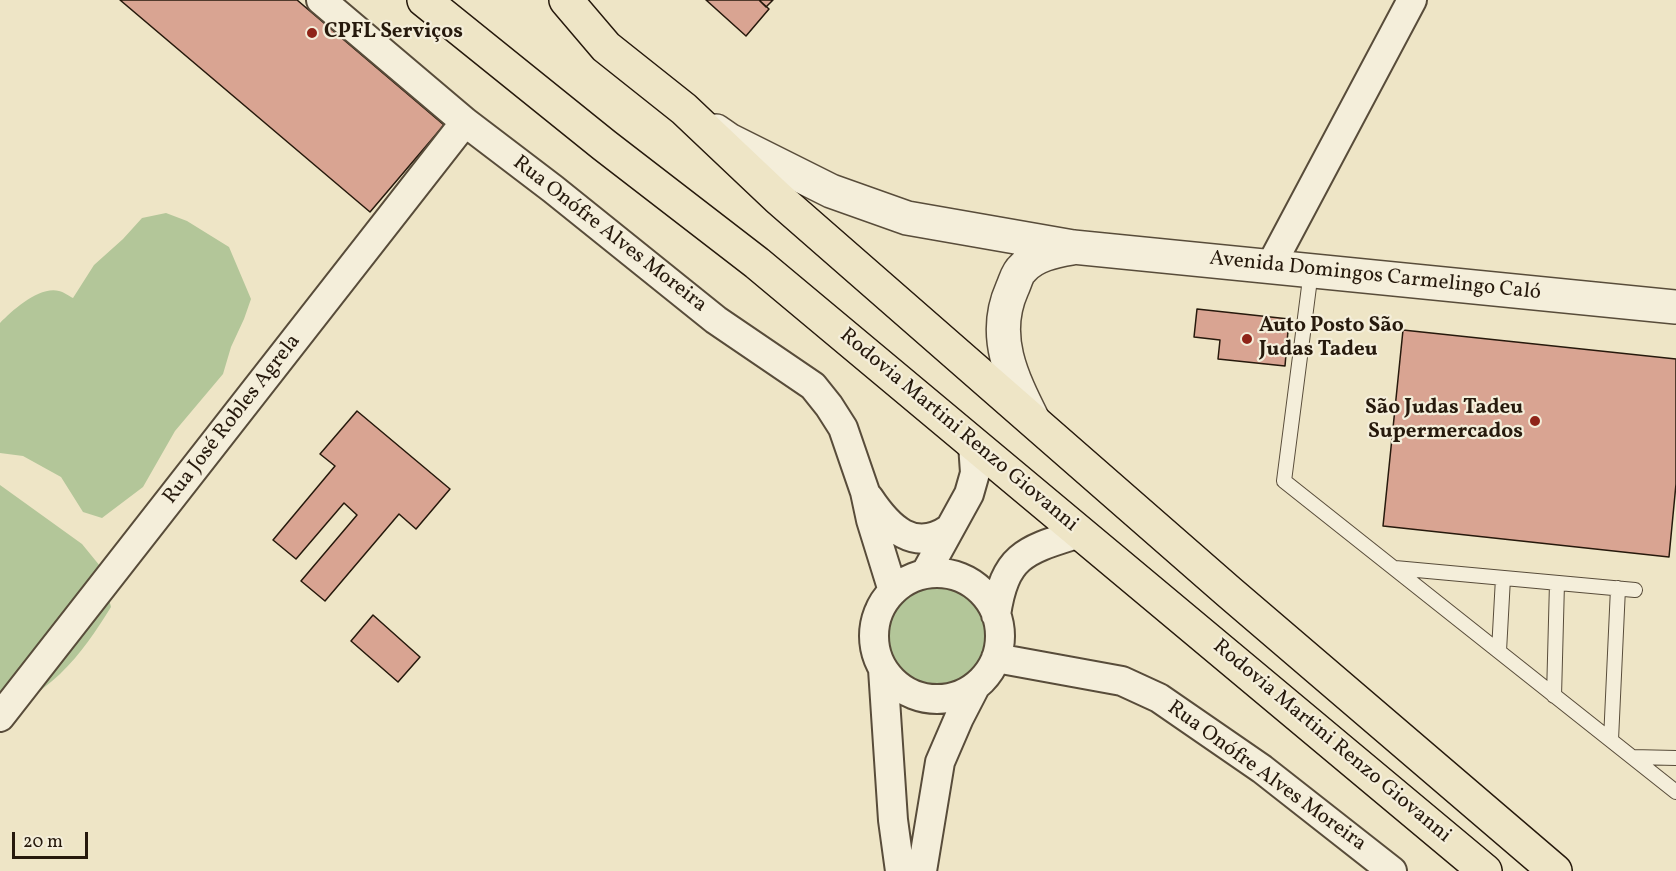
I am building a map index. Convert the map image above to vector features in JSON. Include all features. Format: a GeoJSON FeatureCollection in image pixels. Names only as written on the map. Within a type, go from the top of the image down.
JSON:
{"type":"FeatureCollection","features":[{"type":"Feature","properties":{"kind":"main road","name":"Rodovia Martini Renzo Giovanni"},"geometry":{"type":"LineString","coordinates":[[424,0],[604,145],[757,263],[1485,871]]}},
{"type":"Feature","properties":{"kind":"main road"},"geometry":{"type":"LineString","coordinates":[[566,0],[606,47],[684,110],[778,198],[1238,600],[1555,871]]}},
{"type":"Feature","properties":{"kind":"street","name":"Rua Onófre Alves Moreira"},"geometry":{"type":"LineString","coordinates":[[321,0],[465,122],[553,189],[716,320],[813,386],[843,428],[865,492]]}},
{"type":"Feature","properties":{"kind":"street"},"geometry":{"type":"LineString","coordinates":[[1270,267],[1412,0]]}},
{"type":"Feature","properties":{"kind":"street","name":"Avenida Domingos Carmelingo Caló"},"geometry":{"type":"LineString","coordinates":[[684,110],[729,140],[831,191],[907,218],[1073,247],[1676,307]]}},
{"type":"Feature","properties":{"kind":"street","name":"Rua José Robles Agrela"},"geometry":{"type":"LineString","coordinates":[[0,717],[465,122]]}},
{"type":"Feature","properties":{"kind":"street","name":"Avenida Domingos Carmelingo Caló"},"geometry":{"type":"LineString","coordinates":[[1033,420],[1013,379],[1002,334],[1008,298],[1021,269],[1046,253],[1073,247]]}},
{"type":"Feature","properties":{"kind":"street"},"geometry":{"type":"LineString","coordinates":[[925,574],[960,512],[974,481],[973,444]]}},
{"type":"Feature","properties":{"kind":"street"},"geometry":{"type":"LineString","coordinates":[[865,492],[885,520],[911,538],[932,537],[949,529]]}},
{"type":"Feature","properties":{"kind":"street"},"geometry":{"type":"LineString","coordinates":[[865,492],[882,592],[882,604],[873,637],[900,871]]}},
{"type":"Feature","properties":{"kind":"street"},"geometry":{"type":"LineString","coordinates":[[996,615],[1000,589],[1009,570],[1019,560],[1040,546],[1080,533]]}},
{"type":"Feature","properties":{"kind":"street"},"geometry":{"type":"LineString","coordinates":[[875,661],[897,686],[915,696],[936,700],[957,697],[975,687],[984,678],[996,658],[999,644],[996,615],[987,599],[975,587],[960,578],[943,574],[925,574],[882,592]]}},
{"type":"Feature","properties":{"kind":"street","name":"Rua Onófre Alves Moreira"},"geometry":{"type":"LineString","coordinates":[[996,658],[1122,681],[1159,699],[1262,769],[1392,871]]}},
{"type":"Feature","properties":{"kind":"street"},"geometry":{"type":"LineString","coordinates":[[922,871],[940,762],[975,687]]}},
{"type":"Feature","properties":{"kind":"lane"},"geometry":{"type":"LineString","coordinates":[[1311,271],[1284,481],[1676,792]]}},
{"type":"Feature","properties":{"kind":"lane"},"geometry":{"type":"LineString","coordinates":[[1394,568],[1635,590]]}},
{"type":"Feature","properties":{"kind":"lane"},"geometry":{"type":"LineString","coordinates":[[1499,651],[1503,578]]}},
{"type":"Feature","properties":{"kind":"lane"},"geometry":{"type":"LineString","coordinates":[[1554,696],[1557,583]]}},
{"type":"Feature","properties":{"kind":"lane"},"geometry":{"type":"LineString","coordinates":[[1611,740],[1618,588]]}},
{"type":"Feature","properties":{"kind":"lane"},"geometry":{"type":"LineString","coordinates":[[1632,757],[1676,758]]}},
{"type":"Feature","properties":{"kind":"path"},"geometry":{"type":"LineString","coordinates":[[875,661],[863,643],[882,592]]}},
{"type":"Feature","properties":{"kind":"green space"},"geometry":{"type":"Polygon","coordinates":[[[166,213],[187,221],[229,247],[251,299],[231,347],[223,374],[175,431],[143,487],[102,518],[83,512],[61,477],[23,456],[0,453],[0,323],[27,300],[43,292],[59,291],[73,298],[94,265],[142,218],[166,213]]]}},
{"type":"Feature","properties":{"kind":"green space"},"geometry":{"type":"Polygon","coordinates":[[[0,485],[82,544],[100,566],[111,607],[88,642],[68,666],[0,727],[0,485]]]}},
{"type":"Feature","properties":{"kind":"green space"},"geometry":{"type":"Polygon","coordinates":[[[936,585],[956,589],[973,600],[984,617],[988,637],[984,657],[973,674],[956,685],[936,689],[916,685],[899,674],[888,657],[884,637],[888,617],[899,600],[916,589],[936,585]]]}},
{"type":"Feature","properties":{"kind":"building"},"geometry":{"type":"Polygon","coordinates":[[[120,0],[297,0],[444,125],[370,212],[120,0]]]}},
{"type":"Feature","properties":{"kind":"building"},"geometry":{"type":"Polygon","coordinates":[[[706,0],[759,0],[769,9],[746,36],[706,0]]]}},
{"type":"Feature","properties":{"kind":"building"},"geometry":{"type":"Polygon","coordinates":[[[759,0],[773,0],[766,7],[759,0]]]}},
{"type":"Feature","properties":{"kind":"building","name":"Auto Posto São Judas Tadeu"},"geometry":{"type":"Polygon","coordinates":[[[1197,309],[1289,319],[1285,366],[1218,359],[1220,340],[1194,337],[1197,309]]]}},
{"type":"Feature","properties":{"kind":"building","name":"São Judas Tadeu Supermercados"},"geometry":{"type":"Polygon","coordinates":[[[1403,330],[1676,359],[1676,484],[1669,557],[1383,526],[1403,330]]]}},
{"type":"Feature","properties":{"kind":"building"},"geometry":{"type":"Polygon","coordinates":[[[357,411],[450,489],[416,529],[399,514],[325,601],[301,581],[357,515],[344,503],[296,559],[273,540],[335,466],[320,454],[357,411]]]}},
{"type":"Feature","properties":{"kind":"building"},"geometry":{"type":"Polygon","coordinates":[[[373,615],[420,657],[398,682],[351,641],[373,615]]]}},
{"type":"Feature","properties":{"kind":"place","name":"CPFL Serviços"},"geometry":{"type":"Point","coordinates":[312,33]}},
{"type":"Feature","properties":{"kind":"place","name":"Auto Posto São Judas Tadeu"},"geometry":{"type":"Point","coordinates":[1247,339]}},
{"type":"Feature","properties":{"kind":"place","name":"São Judas Tadeu Supermercados"},"geometry":{"type":"Point","coordinates":[1535,421]}}]}
